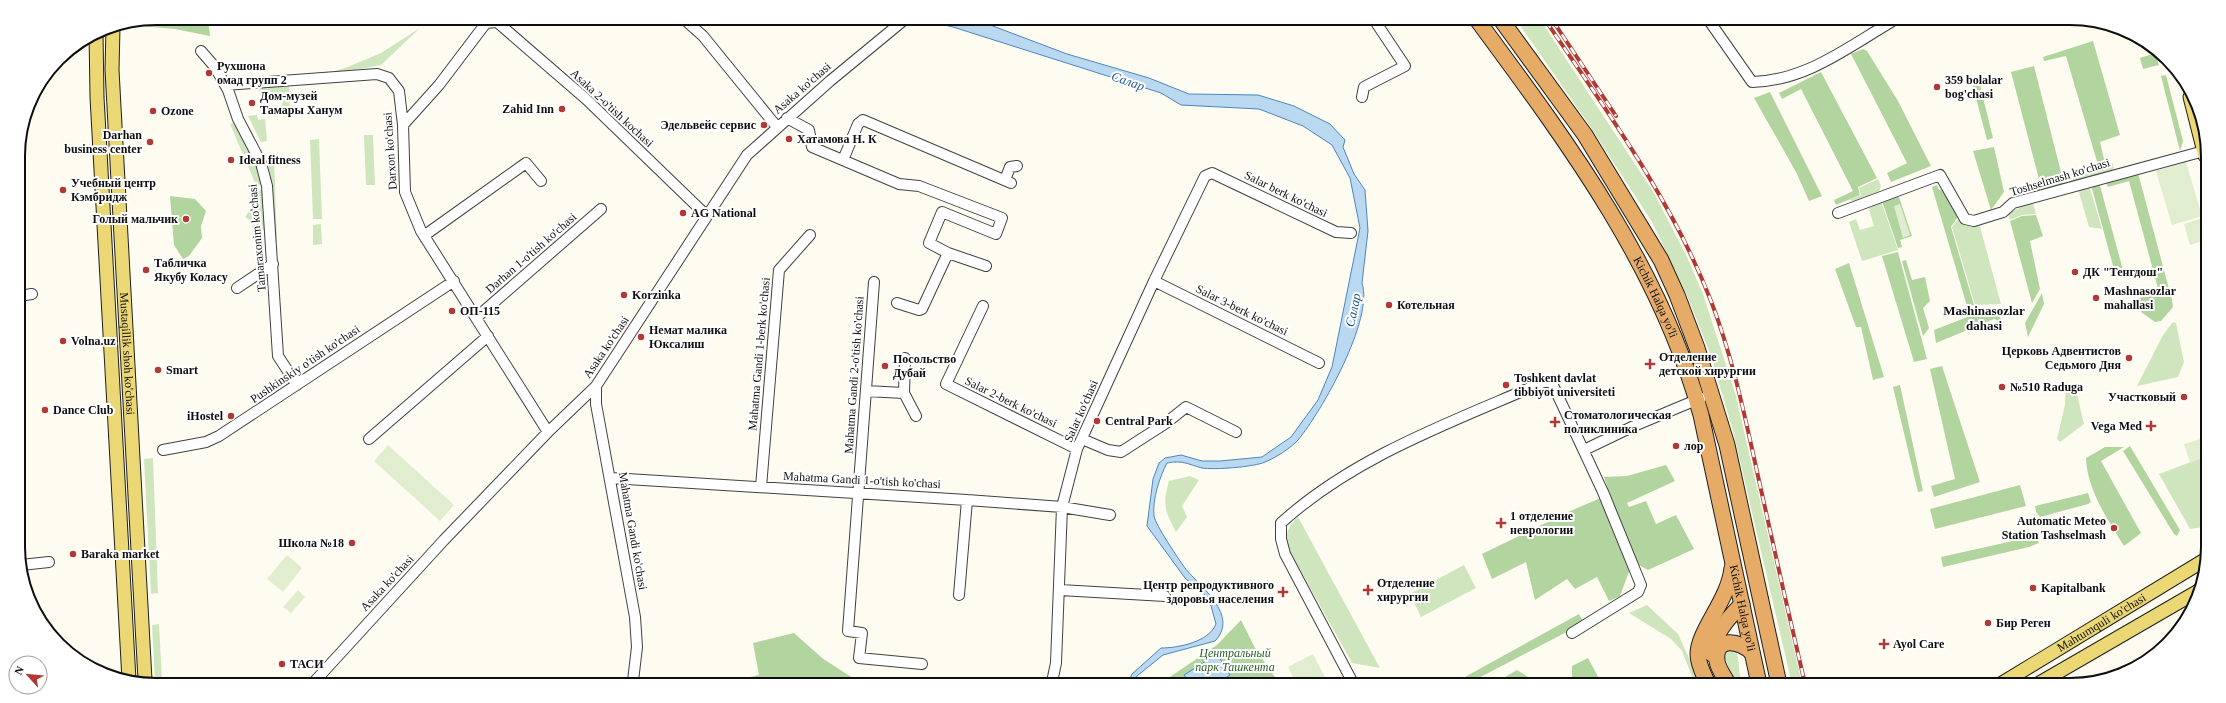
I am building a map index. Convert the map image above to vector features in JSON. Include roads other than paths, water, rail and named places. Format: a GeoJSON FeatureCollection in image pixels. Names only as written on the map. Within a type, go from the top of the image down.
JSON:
{"type":"FeatureCollection","features":[{"type":"Feature","properties":{"kind":"highway","name":"Kichik Halqa yo'li"},"geometry":{"type":"LineString","coordinates":[[1481,25],[1571,150],[1628,241],[1661,305],[1697,400],[1719,490],[1758,678]]}},
{"type":"Feature","properties":{"kind":"highway","name":"Kichik Halqa yo'li"},"geometry":{"type":"LineString","coordinates":[[1505,25],[1585,135],[1661,260],[1677,295],[1712,394],[1727,445],[1778,678]]}},
{"type":"Feature","properties":{"kind":"highway"},"geometry":{"type":"LineString","coordinates":[[1706,678],[1699,660],[1699,648],[1729,585],[1733,561]]}},
{"type":"Feature","properties":{"kind":"highway"},"geometry":{"type":"LineString","coordinates":[[1725,678],[1712,654],[1712,645],[1728,618],[1742,604]]}},
{"type":"Feature","properties":{"kind":"highway"},"geometry":{"type":"LineString","coordinates":[[1718,665],[1717,654],[1720,648],[1726,643],[1740,644],[1752,653]]}},
{"type":"Feature","properties":{"kind":"main road","name":"Mustaqillik shoh ko'chasi"},"geometry":{"type":"LineString","coordinates":[[113,32],[112,77],[145,677]]}},
{"type":"Feature","properties":{"kind":"main road","name":"Mustaqillik shoh ko'chasi"},"geometry":{"type":"LineString","coordinates":[[96,39],[97,97],[128,675]]}},
{"type":"Feature","properties":{"kind":"main road","name":"Mahtumquli ko'chasi"},"geometry":{"type":"LineString","coordinates":[[2009,678],[2200,563]]}},
{"type":"Feature","properties":{"kind":"main road","name":"Mahtumquli ko'chasi"},"geometry":{"type":"LineString","coordinates":[[2048,678],[2192,595]]}},
{"type":"Feature","properties":{"kind":"main road"},"geometry":{"type":"LineString","coordinates":[[2161,612],[2188,604]]}},
{"type":"Feature","properties":{"kind":"street","name":"Asaka 2-o'tish kochasi"},"geometry":{"type":"LineString","coordinates":[[403,125],[439,85],[484,25]]}},
{"type":"Feature","properties":{"kind":"street","name":"Asaka 2-o'tish kochasi"},"geometry":{"type":"LineString","coordinates":[[500,25],[586,99],[707,216]]}},
{"type":"Feature","properties":{"kind":"street"},"geometry":{"type":"LineString","coordinates":[[691,25],[703,36],[777,127]]}},
{"type":"Feature","properties":{"kind":"street","name":"Asaka ko'chasi"},"geometry":{"type":"LineString","coordinates":[[318,678],[444,540],[548,432],[596,386],[747,155],[787,118],[897,25]]}},
{"type":"Feature","properties":{"kind":"street"},"geometry":{"type":"LineString","coordinates":[[1362,97],[1364,87],[1405,66],[1378,25]]}},
{"type":"Feature","properties":{"kind":"street"},"geometry":{"type":"LineString","coordinates":[[1712,25],[1752,82],[1770,82],[1798,74],[1824,62],[1886,25]]}},
{"type":"Feature","properties":{"kind":"street","name":"Tamaraxonim ko'chasi"},"geometry":{"type":"LineString","coordinates":[[201,51],[215,68],[225,85],[238,119],[261,163],[267,186],[278,356],[298,385]]}},
{"type":"Feature","properties":{"kind":"street","name":"Darxon ko'chasi"},"geometry":{"type":"LineString","coordinates":[[225,85],[377,74],[389,78],[397,88],[403,125],[405,192],[425,236],[548,432]]}},
{"type":"Feature","properties":{"kind":"street"},"geometry":{"type":"LineString","coordinates":[[787,118],[808,130],[812,147],[899,184],[919,186],[947,198],[1001,217],[997,233],[942,212]]}},
{"type":"Feature","properties":{"kind":"street"},"geometry":{"type":"LineString","coordinates":[[844,160],[858,124],[863,120],[1008,182],[1010,166],[1017,166]]}},
{"type":"Feature","properties":{"kind":"street","name":"Toshselmash ko'chasi"},"geometry":{"type":"LineString","coordinates":[[1838,213],[1940,175],[1965,219],[1974,221],[2003,212],[2013,203],[2201,155]]}},
{"type":"Feature","properties":{"kind":"street"},"geometry":{"type":"LineString","coordinates":[[425,236],[526,163],[540,181]]}},
{"type":"Feature","properties":{"kind":"street","name":"Salar berk ko'chasi"},"geometry":{"type":"LineString","coordinates":[[1212,173],[1336,232],[1351,233]]}},
{"type":"Feature","properties":{"kind":"street","name":"Salar ko'chasi"},"geometry":{"type":"LineString","coordinates":[[1053,678],[1056,663],[1060,590],[1062,507],[1077,449],[1154,281],[1205,176],[1212,173]]}},
{"type":"Feature","properties":{"kind":"street"},"geometry":{"type":"LineString","coordinates":[[947,198],[929,244],[948,253],[986,266]]}},
{"type":"Feature","properties":{"kind":"street","name":"Darhan 1-o'tish ko'chasi"},"geometry":{"type":"LineString","coordinates":[[477,317],[602,209]]}},
{"type":"Feature","properties":{"kind":"street","name":"Mahatma Gandi 1-berk ko'chasi"},"geometry":{"type":"LineString","coordinates":[[761,487],[779,270],[810,235]]}},
{"type":"Feature","properties":{"kind":"street"},"geometry":{"type":"LineString","coordinates":[[897,303],[919,310],[922,309],[948,253]]}},
{"type":"Feature","properties":{"kind":"street"},"geometry":{"type":"LineString","coordinates":[[238,288],[273,264]]}},
{"type":"Feature","properties":{"kind":"street","name":"Pushkinskiy o'tish ko'chasi"},"geometry":{"type":"LineString","coordinates":[[163,450],[206,442],[219,436],[454,281]]}},
{"type":"Feature","properties":{"kind":"street","name":"Salar 3-berk ko'chasi"},"geometry":{"type":"LineString","coordinates":[[1154,281],[1319,362]]}},
{"type":"Feature","properties":{"kind":"street","name":"Mahatma Gandi 2-o'tish ko'chasi"},"geometry":{"type":"LineString","coordinates":[[874,282],[848,632],[862,633],[859,658],[922,664]]}},
{"type":"Feature","properties":{"kind":"street"},"geometry":{"type":"LineString","coordinates":[[25,295],[32,294]]}},
{"type":"Feature","properties":{"kind":"street","name":"Salar 2-berk ko'chasi"},"geometry":{"type":"LineString","coordinates":[[983,306],[946,384],[1077,449]]}},
{"type":"Feature","properties":{"kind":"street"},"geometry":{"type":"LineString","coordinates":[[369,439],[488,336]]}},
{"type":"Feature","properties":{"kind":"street"},"geometry":{"type":"LineString","coordinates":[[905,358],[904,394],[916,416]]}},
{"type":"Feature","properties":{"kind":"street"},"geometry":{"type":"LineString","coordinates":[[1350,678],[1285,554],[1281,539],[1281,523],[1305,501],[1353,471],[1431,430],[1546,381],[1552,383],[1584,450],[1641,585],[1638,592],[1572,633]]}},
{"type":"Feature","properties":{"kind":"street","name":"Mahatma Gandi ko'chasi"},"geometry":{"type":"LineString","coordinates":[[596,386],[596,404],[611,478],[635,617],[637,647],[633,678]]}},
{"type":"Feature","properties":{"kind":"street"},"geometry":{"type":"LineString","coordinates":[[866,391],[904,394]]}},
{"type":"Feature","properties":{"kind":"street"},"geometry":{"type":"LineString","coordinates":[[1584,450],[1634,426],[1712,394]]}},
{"type":"Feature","properties":{"kind":"street"},"geometry":{"type":"LineString","coordinates":[[1082,439],[1108,450],[1121,452],[1166,423],[1186,407],[1236,432]]}},
{"type":"Feature","properties":{"kind":"street","name":"Mahatma Gandi 1-o'tish ko'chasi"},"geometry":{"type":"LineString","coordinates":[[611,478],[1062,507],[1110,515]]}},
{"type":"Feature","properties":{"kind":"street"},"geometry":{"type":"LineString","coordinates":[[959,595],[967,500]]}},
{"type":"Feature","properties":{"kind":"street"},"geometry":{"type":"LineString","coordinates":[[26,564],[49,562]]}},
{"type":"Feature","properties":{"kind":"street"},"geometry":{"type":"LineString","coordinates":[[1060,590],[1165,596]]}},
{"type":"Feature","properties":{"kind":"water","name":"Салар"},"geometry":{"type":"Polygon","coordinates":[[[944,25],[990,25],[1067,54],[1149,78],[1189,94],[1258,95],[1294,106],[1330,124],[1345,140],[1343,147],[1354,174],[1365,190],[1368,231],[1362,283],[1364,299],[1360,319],[1344,364],[1320,408],[1298,440],[1283,452],[1260,464],[1234,468],[1207,469],[1177,462],[1167,463],[1164,468],[1155,496],[1155,520],[1185,568],[1215,602],[1223,621],[1221,631],[1215,641],[1163,655],[1136,678],[1130,678],[1132,674],[1161,648],[1176,647],[1200,640],[1212,630],[1216,624],[1211,606],[1205,595],[1185,578],[1147,526],[1153,479],[1159,463],[1165,458],[1181,455],[1202,461],[1262,457],[1291,437],[1318,400],[1332,367],[1360,228],[1350,178],[1332,145],[1303,126],[1259,109],[1181,105],[1161,93],[944,25]]]}},
{"type":"Feature","properties":{"kind":"water"},"geometry":{"type":"Polygon","coordinates":[[[1217,654],[1230,675],[1226,678],[1186,678],[1184,675],[1217,654]]]}},
{"type":"Feature","properties":{"kind":"railway"},"geometry":{"type":"LineString","coordinates":[[1549,25],[1614,122],[1657,191],[1677,227],[1711,301],[1726,344],[1738,388],[1804,678]]}},
{"type":"Feature","properties":{"kind":"railway"},"geometry":{"type":"LineString","coordinates":[[1556,25],[1616,116]]}},
{"type":"Feature","properties":{"kind":"place","name":"Рухшона омад групп 2"},"geometry":{"type":"Point","coordinates":[209,73]}},
{"type":"Feature","properties":{"kind":"place","name":"359 bolalar bog'chasi"},"geometry":{"type":"Point","coordinates":[1937,87]}},
{"type":"Feature","properties":{"kind":"place","name":"Дом-музей Тамары Ханум"},"geometry":{"type":"Point","coordinates":[252,103]}},
{"type":"Feature","properties":{"kind":"place","name":"Zahid Inn"},"geometry":{"type":"Point","coordinates":[562,109]}},
{"type":"Feature","properties":{"kind":"place","name":"Ozone"},"geometry":{"type":"Point","coordinates":[153,111]}},
{"type":"Feature","properties":{"kind":"place","name":"Эдельвейс сервис"},"geometry":{"type":"Point","coordinates":[764,125]}},
{"type":"Feature","properties":{"kind":"place","name":"Хатамова Н. К"},"geometry":{"type":"Point","coordinates":[789,139]}},
{"type":"Feature","properties":{"kind":"place","name":"Darhan business center"},"geometry":{"type":"Point","coordinates":[150,142]}},
{"type":"Feature","properties":{"kind":"place","name":"Ideal fitness"},"geometry":{"type":"Point","coordinates":[231,160]}},
{"type":"Feature","properties":{"kind":"place","name":"Учебный центр Кэмбридж"},"geometry":{"type":"Point","coordinates":[63,190]}},
{"type":"Feature","properties":{"kind":"place","name":"AG National"},"geometry":{"type":"Point","coordinates":[683,213]}},
{"type":"Feature","properties":{"kind":"place","name":"Голый мальчик"},"geometry":{"type":"Point","coordinates":[186,219]}},
{"type":"Feature","properties":{"kind":"place","name":"Табличка Якубу Коласу"},"geometry":{"type":"Point","coordinates":[146,270]}},
{"type":"Feature","properties":{"kind":"place","name":"ДК \"Тенгдош\""},"geometry":{"type":"Point","coordinates":[2075,272]}},
{"type":"Feature","properties":{"kind":"place","name":"Korzinka"},"geometry":{"type":"Point","coordinates":[624,295]}},
{"type":"Feature","properties":{"kind":"place","name":"Mashnasozlar mahallasi"},"geometry":{"type":"Point","coordinates":[2096,298]}},
{"type":"Feature","properties":{"kind":"place","name":"Котельная"},"geometry":{"type":"Point","coordinates":[1389,305]}},
{"type":"Feature","properties":{"kind":"place","name":"ОП-115"},"geometry":{"type":"Point","coordinates":[452,311]}},
{"type":"Feature","properties":{"kind":"place","name":"Немат малика Юксалиш"},"geometry":{"type":"Point","coordinates":[641,337]}},
{"type":"Feature","properties":{"kind":"place","name":"Volna.uz"},"geometry":{"type":"Point","coordinates":[63,341]}},
{"type":"Feature","properties":{"kind":"place","name":"Церковь Адвентистов Седьмого Дня"},"geometry":{"type":"Point","coordinates":[2129,358]}},
{"type":"Feature","properties":{"kind":"place","name":"Отделение детской хирургии"},"geometry":{"type":"Point","coordinates":[1650,364]}},
{"type":"Feature","properties":{"kind":"place","name":"Посольство Дубай"},"geometry":{"type":"Point","coordinates":[885,366]}},
{"type":"Feature","properties":{"kind":"place","name":"Smart"},"geometry":{"type":"Point","coordinates":[158,370]}},
{"type":"Feature","properties":{"kind":"place","name":"Toshkent davlat tibbiyot universiteti"},"geometry":{"type":"Point","coordinates":[1506,385]}},
{"type":"Feature","properties":{"kind":"place","name":"№510 Raduga"},"geometry":{"type":"Point","coordinates":[2002,387]}},
{"type":"Feature","properties":{"kind":"place","name":"Участковый"},"geometry":{"type":"Point","coordinates":[2184,397]}},
{"type":"Feature","properties":{"kind":"place","name":"Dance Club"},"geometry":{"type":"Point","coordinates":[45,410]}},
{"type":"Feature","properties":{"kind":"place","name":"iHostel"},"geometry":{"type":"Point","coordinates":[231,416]}},
{"type":"Feature","properties":{"kind":"place","name":"Central Park"},"geometry":{"type":"Point","coordinates":[1097,421]}},
{"type":"Feature","properties":{"kind":"place","name":"Стоматологическая поликлиника"},"geometry":{"type":"Point","coordinates":[1555,422]}},
{"type":"Feature","properties":{"kind":"place","name":"Vega Med"},"geometry":{"type":"Point","coordinates":[2151,426]}},
{"type":"Feature","properties":{"kind":"place","name":"лор"},"geometry":{"type":"Point","coordinates":[1676,446]}},
{"type":"Feature","properties":{"kind":"place","name":"1 отделение неврологии"},"geometry":{"type":"Point","coordinates":[1501,523]}},
{"type":"Feature","properties":{"kind":"place","name":"Automatic Meteo Station Tashselmash"},"geometry":{"type":"Point","coordinates":[2114,528]}},
{"type":"Feature","properties":{"kind":"place","name":"Школа №18"},"geometry":{"type":"Point","coordinates":[352,543]}},
{"type":"Feature","properties":{"kind":"place","name":"Baraka market"},"geometry":{"type":"Point","coordinates":[73,554]}},
{"type":"Feature","properties":{"kind":"place","name":"Kapitalbank"},"geometry":{"type":"Point","coordinates":[2033,588]}},
{"type":"Feature","properties":{"kind":"place","name":"Отделение хирургии"},"geometry":{"type":"Point","coordinates":[1368,590]}},
{"type":"Feature","properties":{"kind":"place","name":"Центр репродуктивного здоровья населения"},"geometry":{"type":"Point","coordinates":[1283,592]}},
{"type":"Feature","properties":{"kind":"place","name":"Бир Реген"},"geometry":{"type":"Point","coordinates":[1988,623]}},
{"type":"Feature","properties":{"kind":"place","name":"Ayol Care"},"geometry":{"type":"Point","coordinates":[1884,644]}},
{"type":"Feature","properties":{"kind":"place","name":"ТАСИ"},"geometry":{"type":"Point","coordinates":[282,664]}},
{"type":"Feature","properties":{"kind":"district","name":"Mashinasozlar dahasi"},"geometry":{"type":"Point","coordinates":[1984,318]}},
{"type":"Feature","properties":{"kind":"park label","name":"Центральный парк Ташкента"},"geometry":{"type":"Point","coordinates":[1235,660]}}]}
